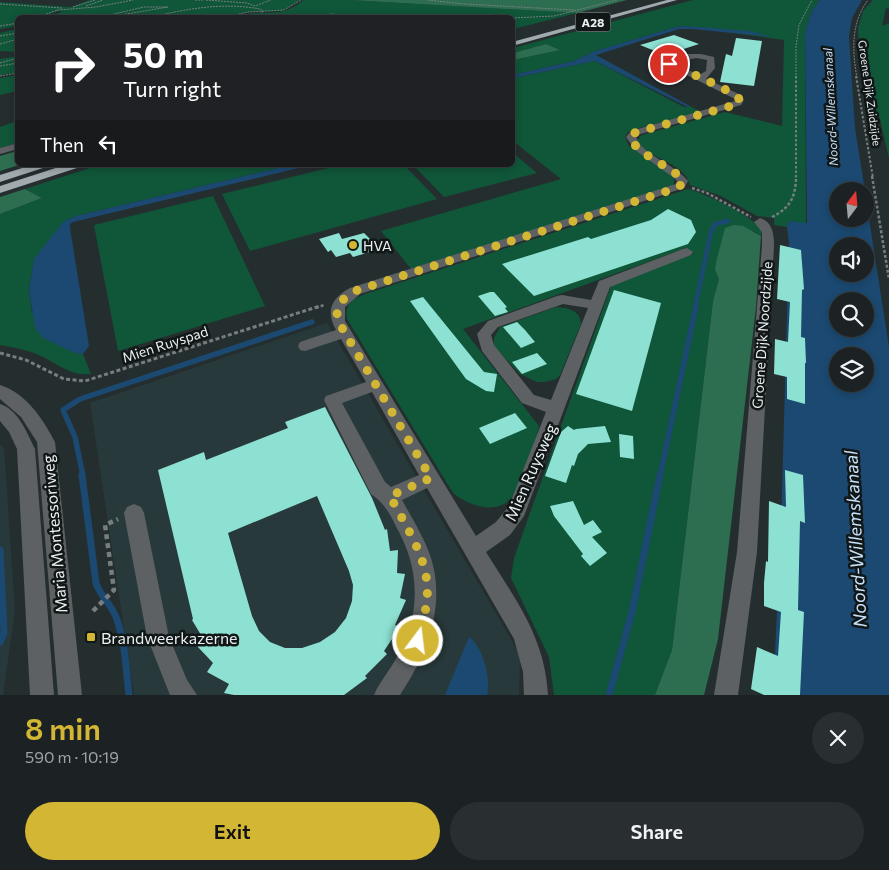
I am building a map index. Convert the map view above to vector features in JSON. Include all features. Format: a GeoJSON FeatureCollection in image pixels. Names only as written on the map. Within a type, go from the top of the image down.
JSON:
{"type":"FeatureCollection","features":[{"type":"Feature","properties":{"kind":"highway","name":"A28"},"geometry":{"type":"LineString","coordinates":[[515,35],[649,0]]}},
{"type":"Feature","properties":{"kind":"highway","name":"A28"},"geometry":{"type":"LineString","coordinates":[[515,43],[674,0]]}},
{"type":"Feature","properties":{"kind":"highway"},"geometry":{"type":"LineString","coordinates":[[0,178],[36,167]]}},
{"type":"Feature","properties":{"kind":"highway"},"geometry":{"type":"LineString","coordinates":[[0,190],[70,167]]}},
{"type":"Feature","properties":{"kind":"street"},"geometry":{"type":"LineString","coordinates":[[536,695],[535,672],[524,635],[345,332],[336,313],[342,299],[355,291],[680,186],[683,180],[678,174],[635,146],[631,136],[634,133],[738,104],[740,100],[738,97],[700,78]]}},
{"type":"Feature","properties":{"kind":"street"},"geometry":{"type":"LineString","coordinates":[[0,151],[15,147]]}},
{"type":"Feature","properties":{"kind":"street","name":"Groene Dijk Noordzijde"},"geometry":{"type":"LineString","coordinates":[[726,695],[748,542],[768,246],[768,231],[760,222]]}},
{"type":"Feature","properties":{"kind":"street","name":"Mien Ruysweg"},"geometry":{"type":"LineString","coordinates":[[473,548],[496,536],[509,525],[517,510],[606,282],[687,252]]}},
{"type":"Feature","properties":{"kind":"street","name":"Mien Ruysweg"},"geometry":{"type":"LineString","coordinates":[[557,409],[528,399],[487,347],[484,334],[493,324],[562,299],[596,305]]}},
{"type":"Feature","properties":{"kind":"street"},"geometry":{"type":"LineString","coordinates":[[305,346],[345,332]]}},
{"type":"Feature","properties":{"kind":"street"},"geometry":{"type":"LineString","coordinates":[[377,384],[332,400],[378,488],[390,496],[420,557],[428,584],[426,611],[418,641],[398,678],[386,695]]}},
{"type":"Feature","properties":{"kind":"street","name":"Maria Montessoriweg"},"geometry":{"type":"LineString","coordinates":[[0,391],[16,401],[34,418],[46,442],[70,695]]}},
{"type":"Feature","properties":{"kind":"street","name":"Maria Montessoriweg"},"geometry":{"type":"LineString","coordinates":[[0,410],[16,428],[26,450],[42,695]]}},
{"type":"Feature","properties":{"kind":"street"},"geometry":{"type":"LineString","coordinates":[[390,496],[431,478]]}},
{"type":"Feature","properties":{"kind":"street"},"geometry":{"type":"LineString","coordinates":[[134,513],[158,637],[179,688],[185,695]]}},
{"type":"Feature","properties":{"kind":"path"},"geometry":{"type":"LineString","coordinates":[[76,7],[95,0]]}},
{"type":"Feature","properties":{"kind":"path"},"geometry":{"type":"LineString","coordinates":[[0,4],[66,8],[83,7],[103,0]]}},
{"type":"Feature","properties":{"kind":"path"},"geometry":{"type":"LineString","coordinates":[[43,15],[58,10],[96,7],[133,0]]}},
{"type":"Feature","properties":{"kind":"path"},"geometry":{"type":"LineString","coordinates":[[195,0],[203,0]]}},
{"type":"Feature","properties":{"kind":"path"},"geometry":{"type":"LineString","coordinates":[[206,0],[244,2],[255,6],[270,2],[271,0]]}},
{"type":"Feature","properties":{"kind":"path"},"geometry":{"type":"LineString","coordinates":[[241,15],[287,10],[301,0]]}},
{"type":"Feature","properties":{"kind":"path"},"geometry":{"type":"LineString","coordinates":[[428,0],[464,4],[574,10]]}},
{"type":"Feature","properties":{"kind":"path"},"geometry":{"type":"LineString","coordinates":[[515,18],[554,16],[617,0]]}},
{"type":"Feature","properties":{"kind":"path"},"geometry":{"type":"LineString","coordinates":[[680,186],[707,193],[760,222],[783,211],[793,202],[796,190],[796,46],[799,25],[812,0]]}},
{"type":"Feature","properties":{"kind":"path","name":"Groene Dijk Zuidzijde"},"geometry":{"type":"LineString","coordinates":[[868,0],[859,12],[855,24],[854,62],[889,279]]}},
{"type":"Feature","properties":{"kind":"path"},"geometry":{"type":"LineString","coordinates":[[162,15],[189,9],[218,6],[260,9],[263,11],[262,15]]}},
{"type":"Feature","properties":{"kind":"path"},"geometry":{"type":"LineString","coordinates":[[110,15],[144,7],[168,7],[121,15]]}},
{"type":"Feature","properties":{"kind":"path"},"geometry":{"type":"LineString","coordinates":[[326,15],[340,15]]}},
{"type":"Feature","properties":{"kind":"path"},"geometry":{"type":"LineString","coordinates":[[0,26],[15,24]]}},
{"type":"Feature","properties":{"kind":"path"},"geometry":{"type":"LineString","coordinates":[[0,36],[15,34]]}},
{"type":"Feature","properties":{"kind":"path"},"geometry":{"type":"LineString","coordinates":[[0,44],[15,40]]}},
{"type":"Feature","properties":{"kind":"path"},"geometry":{"type":"LineString","coordinates":[[0,64],[15,59]]}},
{"type":"Feature","properties":{"kind":"path"},"geometry":{"type":"LineString","coordinates":[[0,64],[15,64]]}},
{"type":"Feature","properties":{"kind":"path"},"geometry":{"type":"LineString","coordinates":[[0,76],[15,74]]}},
{"type":"Feature","properties":{"kind":"path","name":"Mien Ruyspad"},"geometry":{"type":"LineString","coordinates":[[0,353],[24,360],[66,380],[85,381],[327,304],[338,306]]}},
{"type":"Feature","properties":{"kind":"path"},"geometry":{"type":"LineString","coordinates":[[93,611],[114,590],[105,524],[134,513]]}},
{"type":"Feature","properties":{"kind":"shaded area"},"geometry":{"type":"Polygon","coordinates":[[[327,323],[520,655],[519,695],[134,695],[90,403],[327,323]]]}},
{"type":"Feature","properties":{"kind":"shaded area"},"geometry":{"type":"Polygon","coordinates":[[[0,444],[4,449],[15,610],[3,695],[0,695],[0,444]]]}},
{"type":"Feature","properties":{"kind":"green space"},"geometry":{"type":"Polygon","coordinates":[[[90,0],[300,0],[282,11],[230,15],[54,15],[63,11],[59,11],[46,15],[15,15],[15,26],[0,29],[0,2],[71,7],[90,0]]]}},
{"type":"Feature","properties":{"kind":"green space"},"geometry":{"type":"Polygon","coordinates":[[[303,0],[350,0],[577,13],[515,28],[515,15],[240,15],[286,10],[303,0]]]}},
{"type":"Feature","properties":{"kind":"green space"},"geometry":{"type":"Polygon","coordinates":[[[350,0],[627,0],[577,13],[350,0]]]}},
{"type":"Feature","properties":{"kind":"green space"},"geometry":{"type":"Polygon","coordinates":[[[693,0],[820,0],[812,11],[805,32],[806,224],[789,221],[787,227],[774,225],[774,218],[757,216],[721,196],[690,185],[681,171],[649,152],[637,140],[642,135],[725,112],[782,126],[784,40],[684,26],[676,27],[595,51],[574,61],[515,75],[515,60],[559,50],[546,44],[515,52],[515,47],[693,0]]]}},
{"type":"Feature","properties":{"kind":"green space"},"geometry":{"type":"Polygon","coordinates":[[[873,0],[889,0],[889,9],[886,8],[882,26],[889,23],[889,159],[880,119],[865,84],[859,53],[858,28],[863,11],[873,0]]]}},
{"type":"Feature","properties":{"kind":"green space"},"geometry":{"type":"Polygon","coordinates":[[[15,29],[15,52],[0,51],[0,33],[15,29]]]}},
{"type":"Feature","properties":{"kind":"green space"},"geometry":{"type":"Polygon","coordinates":[[[546,44],[560,50],[515,60],[515,52],[546,44]]]}},
{"type":"Feature","properties":{"kind":"green space"},"geometry":{"type":"Polygon","coordinates":[[[15,56],[15,73],[0,76],[0,59],[15,56]]]}},
{"type":"Feature","properties":{"kind":"green space"},"geometry":{"type":"Polygon","coordinates":[[[595,61],[684,107],[688,107],[688,105],[701,112],[636,129],[628,132],[625,137],[629,146],[670,173],[674,177],[674,184],[671,187],[411,269],[381,231],[561,179],[515,143],[515,78],[595,61]]]}},
{"type":"Feature","properties":{"kind":"green space"},"geometry":{"type":"Polygon","coordinates":[[[15,75],[15,91],[0,95],[0,78],[15,75]]]}},
{"type":"Feature","properties":{"kind":"green space"},"geometry":{"type":"Polygon","coordinates":[[[15,122],[15,144],[0,148],[0,127],[15,122]]]}},
{"type":"Feature","properties":{"kind":"green space"},"geometry":{"type":"Polygon","coordinates":[[[15,152],[15,166],[0,171],[0,156],[15,152]]]}},
{"type":"Feature","properties":{"kind":"green space"},"geometry":{"type":"Polygon","coordinates":[[[515,155],[537,173],[444,197],[415,167],[515,167],[515,155]]]}},
{"type":"Feature","properties":{"kind":"green space"},"geometry":{"type":"Polygon","coordinates":[[[93,167],[283,167],[76,216],[63,223],[34,260],[29,290],[32,312],[75,353],[83,354],[91,374],[76,373],[34,353],[0,345],[0,214],[42,198],[25,189],[93,167]]]}},
{"type":"Feature","properties":{"kind":"green space"},"geometry":{"type":"Polygon","coordinates":[[[333,167],[406,167],[437,199],[250,251],[222,194],[333,167]]]}},
{"type":"Feature","properties":{"kind":"green space"},"geometry":{"type":"Polygon","coordinates":[[[25,189],[42,198],[0,214],[0,197],[25,189]]]}},
{"type":"Feature","properties":{"kind":"green space"},"geometry":{"type":"Polygon","coordinates":[[[688,189],[706,195],[739,212],[749,218],[762,231],[761,236],[753,231],[726,228],[716,262],[715,270],[719,279],[713,301],[672,650],[655,695],[554,695],[549,657],[511,578],[514,558],[611,286],[693,254],[686,248],[463,329],[539,426],[515,493],[502,505],[494,507],[476,505],[453,493],[347,319],[347,309],[353,300],[365,294],[688,189]]]}},
{"type":"Feature","properties":{"kind":"green space"},"geometry":{"type":"Polygon","coordinates":[[[213,196],[265,306],[118,351],[94,225],[213,196]]]}},
{"type":"Feature","properties":{"kind":"green space"},"geometry":{"type":"Polygon","coordinates":[[[734,225],[743,226],[761,236],[756,307],[718,639],[704,695],[655,695],[672,650],[713,301],[719,279],[715,270],[716,262],[725,228],[734,225]]]}},
{"type":"Feature","properties":{"kind":"green space"},"geometry":{"type":"Polygon","coordinates":[[[556,307],[569,309],[576,313],[581,324],[560,375],[556,379],[537,382],[520,374],[494,345],[494,338],[500,327],[556,307]]]}},
{"type":"Feature","properties":{"kind":"water","name":"Noord-Willemskanaal"},"geometry":{"type":"Polygon","coordinates":[[[820,0],[862,0],[852,18],[849,36],[855,128],[864,182],[829,182],[829,228],[870,228],[872,237],[829,237],[829,282],[874,282],[874,251],[889,347],[889,695],[773,695],[781,528],[789,242],[787,227],[789,221],[807,223],[805,32],[812,11],[820,0]]]}},
{"type":"Feature","properties":{"kind":"water"},"geometry":{"type":"Polygon","coordinates":[[[676,27],[749,31],[773,37],[679,29],[596,55],[690,107],[595,61],[515,78],[515,75],[574,61],[595,51],[676,27]]]}},
{"type":"Feature","properties":{"kind":"water"},"geometry":{"type":"Polygon","coordinates":[[[283,167],[303,167],[70,224],[89,346],[83,354],[75,353],[43,338],[35,328],[29,290],[34,259],[63,222],[76,216],[283,167]]]}},
{"type":"Feature","properties":{"kind":"water"},"geometry":{"type":"Polygon","coordinates":[[[469,637],[478,648],[485,663],[488,680],[487,695],[445,695],[469,637]]]}},
{"type":"Feature","properties":{"kind":"building"},"geometry":{"type":"Polygon","coordinates":[[[674,35],[699,44],[665,55],[640,45],[674,35]]]}},
{"type":"Feature","properties":{"kind":"building"},"geometry":{"type":"Polygon","coordinates":[[[736,38],[762,41],[754,86],[720,82],[726,54],[732,56],[736,38]]]}},
{"type":"Feature","properties":{"kind":"building"},"geometry":{"type":"Polygon","coordinates":[[[668,209],[691,220],[696,232],[688,244],[534,296],[502,264],[588,237],[591,239],[651,220],[668,209]]]}},
{"type":"Feature","properties":{"kind":"building"},"geometry":{"type":"Polygon","coordinates":[[[339,233],[342,239],[364,233],[380,249],[353,257],[350,253],[336,257],[331,250],[328,252],[319,239],[339,233]]]}},
{"type":"Feature","properties":{"kind":"building"},"geometry":{"type":"Polygon","coordinates":[[[780,245],[801,250],[804,289],[802,290],[801,337],[805,338],[805,404],[787,399],[787,377],[774,374],[775,339],[788,342],[790,302],[777,299],[780,245]]]}},
{"type":"Feature","properties":{"kind":"building"},"geometry":{"type":"Polygon","coordinates":[[[614,290],[661,303],[632,411],[576,394],[614,290]]]}},
{"type":"Feature","properties":{"kind":"building"},"geometry":{"type":"Polygon","coordinates":[[[494,292],[507,307],[505,308],[508,312],[495,316],[478,296],[494,292]]]}},
{"type":"Feature","properties":{"kind":"building"},"geometry":{"type":"Polygon","coordinates":[[[423,297],[484,372],[497,374],[494,392],[486,391],[466,379],[410,301],[423,297]]]}},
{"type":"Feature","properties":{"kind":"building"},"geometry":{"type":"Polygon","coordinates":[[[517,322],[535,342],[521,348],[503,327],[517,322]]]}},
{"type":"Feature","properties":{"kind":"building"},"geometry":{"type":"Polygon","coordinates":[[[537,353],[547,364],[522,374],[512,362],[537,353]]]}},
{"type":"Feature","properties":{"kind":"building"},"geometry":{"type":"Polygon","coordinates":[[[325,407],[372,498],[385,530],[387,529],[390,551],[398,550],[397,573],[405,574],[400,598],[406,600],[395,625],[400,627],[384,651],[387,654],[365,676],[367,678],[344,695],[234,695],[224,693],[229,684],[207,672],[213,663],[197,646],[204,640],[192,620],[158,470],[204,452],[206,460],[288,428],[285,422],[325,407]],[[317,496],[228,533],[252,616],[259,631],[270,642],[285,648],[302,648],[320,642],[335,632],[346,618],[352,601],[353,585],[349,571],[317,496]]]}},
{"type":"Feature","properties":{"kind":"building"},"geometry":{"type":"Polygon","coordinates":[[[515,413],[527,428],[490,444],[479,428],[515,413]]]}},
{"type":"Feature","properties":{"kind":"building"},"geometry":{"type":"Polygon","coordinates":[[[568,426],[574,430],[605,426],[611,442],[588,444],[578,454],[566,483],[545,476],[561,432],[568,426]]]}},
{"type":"Feature","properties":{"kind":"building"},"geometry":{"type":"Polygon","coordinates":[[[619,434],[633,436],[634,459],[620,457],[619,434]]]}},
{"type":"Feature","properties":{"kind":"building"},"geometry":{"type":"Polygon","coordinates":[[[785,470],[803,475],[805,523],[800,521],[798,610],[804,612],[800,695],[764,695],[751,689],[757,647],[778,656],[781,612],[764,606],[764,583],[766,561],[768,562],[769,501],[786,507],[785,470]]]}},
{"type":"Feature","properties":{"kind":"building"},"geometry":{"type":"Polygon","coordinates":[[[573,501],[584,525],[593,520],[602,532],[592,537],[607,553],[590,566],[554,516],[550,506],[573,501]]]}},
{"type":"Feature","properties":{"kind":"waterway"},"geometry":{"type":"LineString","coordinates":[[695,308],[711,232],[715,224],[728,221]]}},
{"type":"Feature","properties":{"kind":"waterway"},"geometry":{"type":"LineString","coordinates":[[660,476],[696,306]]}},
{"type":"Feature","properties":{"kind":"waterway"},"geometry":{"type":"LineString","coordinates":[[83,476],[75,437],[63,410],[80,399],[312,322]]}},
{"type":"Feature","properties":{"kind":"waterway"},"geometry":{"type":"LineString","coordinates":[[82,475],[96,583],[114,612],[119,626],[125,655],[129,695]]}},
{"type":"Feature","properties":{"kind":"waterway"},"geometry":{"type":"LineString","coordinates":[[609,695],[632,612],[660,475]]}},
{"type":"Feature","properties":{"kind":"waterway"},"geometry":{"type":"LineString","coordinates":[[0,550],[4,633],[0,642]]}},
{"type":"Feature","properties":{"kind":"place","name":"HVA"},"geometry":{"type":"Point","coordinates":[353,245]}},
{"type":"Feature","properties":{"kind":"place","name":"Brandweerkazerne"},"geometry":{"type":"Point","coordinates":[91,637]}},
{"type":"Feature","properties":{"kind":"route"},"geometry":{"type":"LineString","coordinates":[[418,641],[426,611],[428,584],[420,557],[390,496],[431,478],[338,321],[336,313],[338,306],[342,299],[355,291],[680,186],[683,180],[678,174],[635,146],[631,136],[634,133],[738,104],[740,100],[726,90],[669,64]]}}]}
